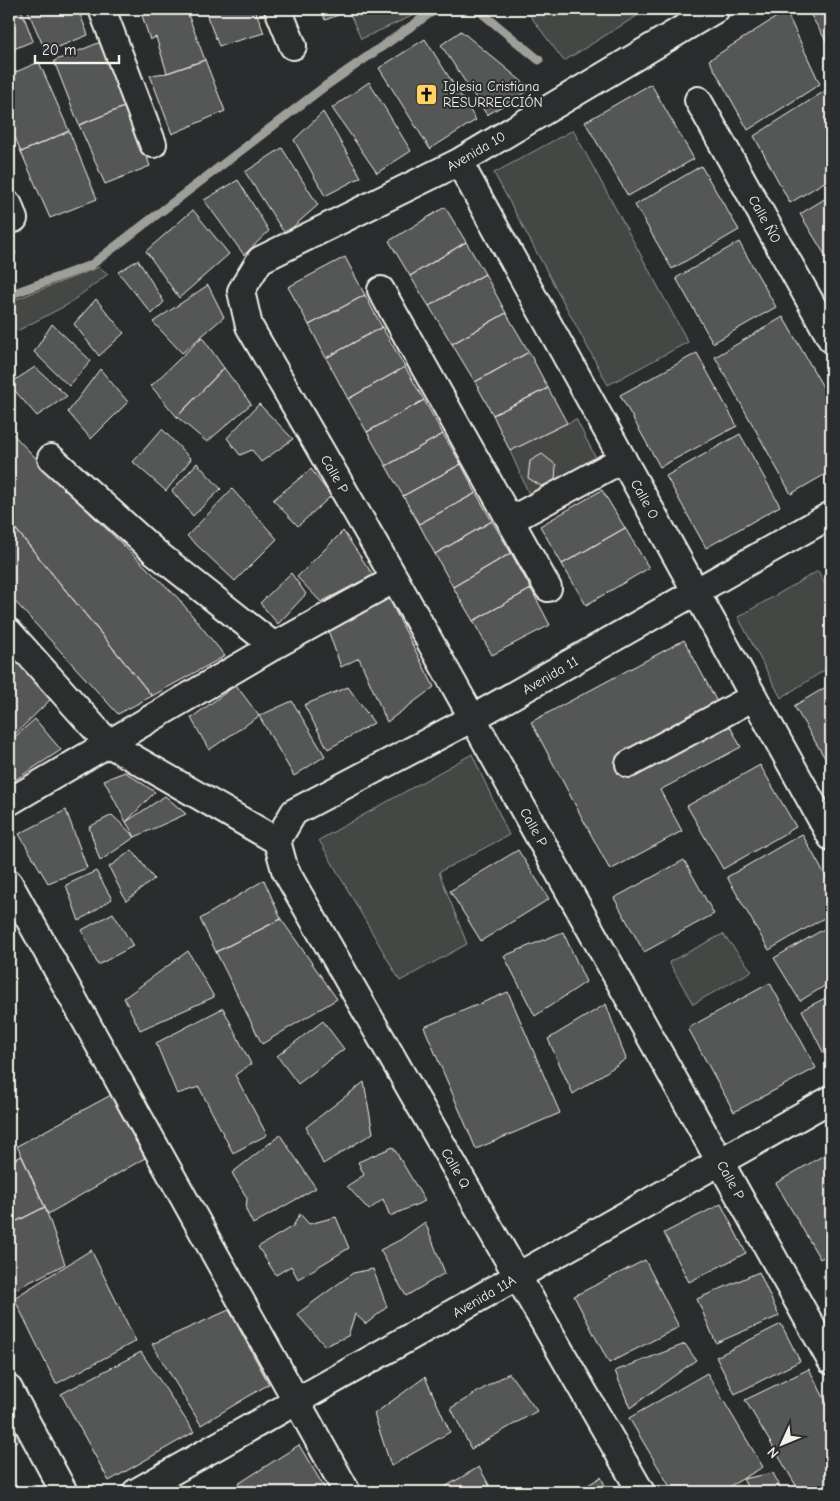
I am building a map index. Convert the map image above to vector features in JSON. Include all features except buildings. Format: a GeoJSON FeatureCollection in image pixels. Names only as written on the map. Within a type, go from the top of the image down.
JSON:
{"type":"FeatureCollection","features":[{"type":"Feature","properties":{"kind":"street"},"geometry":{"type":"LineString","coordinates":[[102,9],[153,144]]}},
{"type":"Feature","properties":{"kind":"street"},"geometry":{"type":"LineString","coordinates":[[278,9],[293,46]]}},
{"type":"Feature","properties":{"kind":"street","name":"Avenida 10"},"geometry":{"type":"LineString","coordinates":[[241,291],[260,260],[458,162],[716,9]]}},
{"type":"Feature","properties":{"kind":"street","name":"Calle ÑO"},"geometry":{"type":"LineString","coordinates":[[698,100],[831,339]]}},
{"type":"Feature","properties":{"kind":"street","name":"Calle O"},"geometry":{"type":"LineString","coordinates":[[458,162],[831,837]]}},
{"type":"Feature","properties":{"kind":"street"},"geometry":{"type":"LineString","coordinates":[[382,290],[548,588]]}},
{"type":"Feature","properties":{"kind":"street","name":"Calle P"},"geometry":{"type":"LineString","coordinates":[[241,291],[249,326],[396,579],[831,1361]]}},
{"type":"Feature","properties":{"kind":"street"},"geometry":{"type":"LineString","coordinates":[[51,458],[155,552],[274,646]]}},
{"type":"Feature","properties":{"kind":"street"},"geometry":{"type":"LineString","coordinates":[[511,520],[623,459]]}},
{"type":"Feature","properties":{"kind":"street","name":"Avenida 11"},"geometry":{"type":"LineString","coordinates":[[277,841],[294,812],[473,718],[831,515]]}},
{"type":"Feature","properties":{"kind":"street"},"geometry":{"type":"LineString","coordinates":[[9,802],[274,646],[396,579]]}},
{"type":"Feature","properties":{"kind":"street"},"geometry":{"type":"LineString","coordinates":[[9,632],[109,744],[277,841]]}},
{"type":"Feature","properties":{"kind":"street"},"geometry":{"type":"LineString","coordinates":[[629,764],[754,697]]}},
{"type":"Feature","properties":{"kind":"street","name":"Calle Q"},"geometry":{"type":"LineString","coordinates":[[277,841],[285,870],[641,1492]]}},
{"type":"Feature","properties":{"kind":"street"},"geometry":{"type":"LineString","coordinates":[[9,883],[347,1492]]}},
{"type":"Feature","properties":{"kind":"street","name":"Avenida 11A"},"geometry":{"type":"LineString","coordinates":[[136,1492],[831,1099]]}},
{"type":"Feature","properties":{"kind":"street"},"geometry":{"type":"LineString","coordinates":[[9,1389],[64,1492]]}},
{"type":"Feature","properties":{"kind":"shaded area"},"geometry":{"type":"Polygon","coordinates":[[[361,9],[411,9],[414,15],[361,39],[350,14],[361,9]]]}},
{"type":"Feature","properties":{"kind":"shaded area"},"geometry":{"type":"Polygon","coordinates":[[[525,9],[648,9],[564,61],[525,9]]]}},
{"type":"Feature","properties":{"kind":"shaded area"},"geometry":{"type":"Polygon","coordinates":[[[573,130],[688,342],[608,385],[494,173],[573,130]]]}},
{"type":"Feature","properties":{"kind":"shaded area"},"geometry":{"type":"Polygon","coordinates":[[[99,267],[108,274],[67,305],[17,331],[9,325],[9,302],[99,267]]]}},
{"type":"Feature","properties":{"kind":"shaded area"},"geometry":{"type":"Polygon","coordinates":[[[576,419],[599,464],[532,501],[510,451],[576,419]]]}},
{"type":"Feature","properties":{"kind":"shaded area"},"geometry":{"type":"Polygon","coordinates":[[[818,571],[831,595],[831,666],[781,698],[738,617],[818,571]]]}},
{"type":"Feature","properties":{"kind":"shaded area"},"geometry":{"type":"Polygon","coordinates":[[[472,754],[509,835],[439,872],[467,944],[400,981],[319,840],[472,754]]]}},
{"type":"Feature","properties":{"kind":"shaded area"},"geometry":{"type":"Polygon","coordinates":[[[723,934],[752,971],[693,1004],[669,962],[723,934]]]}},
{"type":"Feature","properties":{"kind":"waterway"},"geometry":{"type":"LineString","coordinates":[[9,295],[91,265],[324,87],[436,9]]}},
{"type":"Feature","properties":{"kind":"waterway"},"geometry":{"type":"LineString","coordinates":[[477,9],[539,60]]}},
{"type":"Feature","properties":{"kind":"place","name":"Iglesia Cristiana RESURRECCIÓN"},"geometry":{"type":"Point","coordinates":[427,94]}}]}
